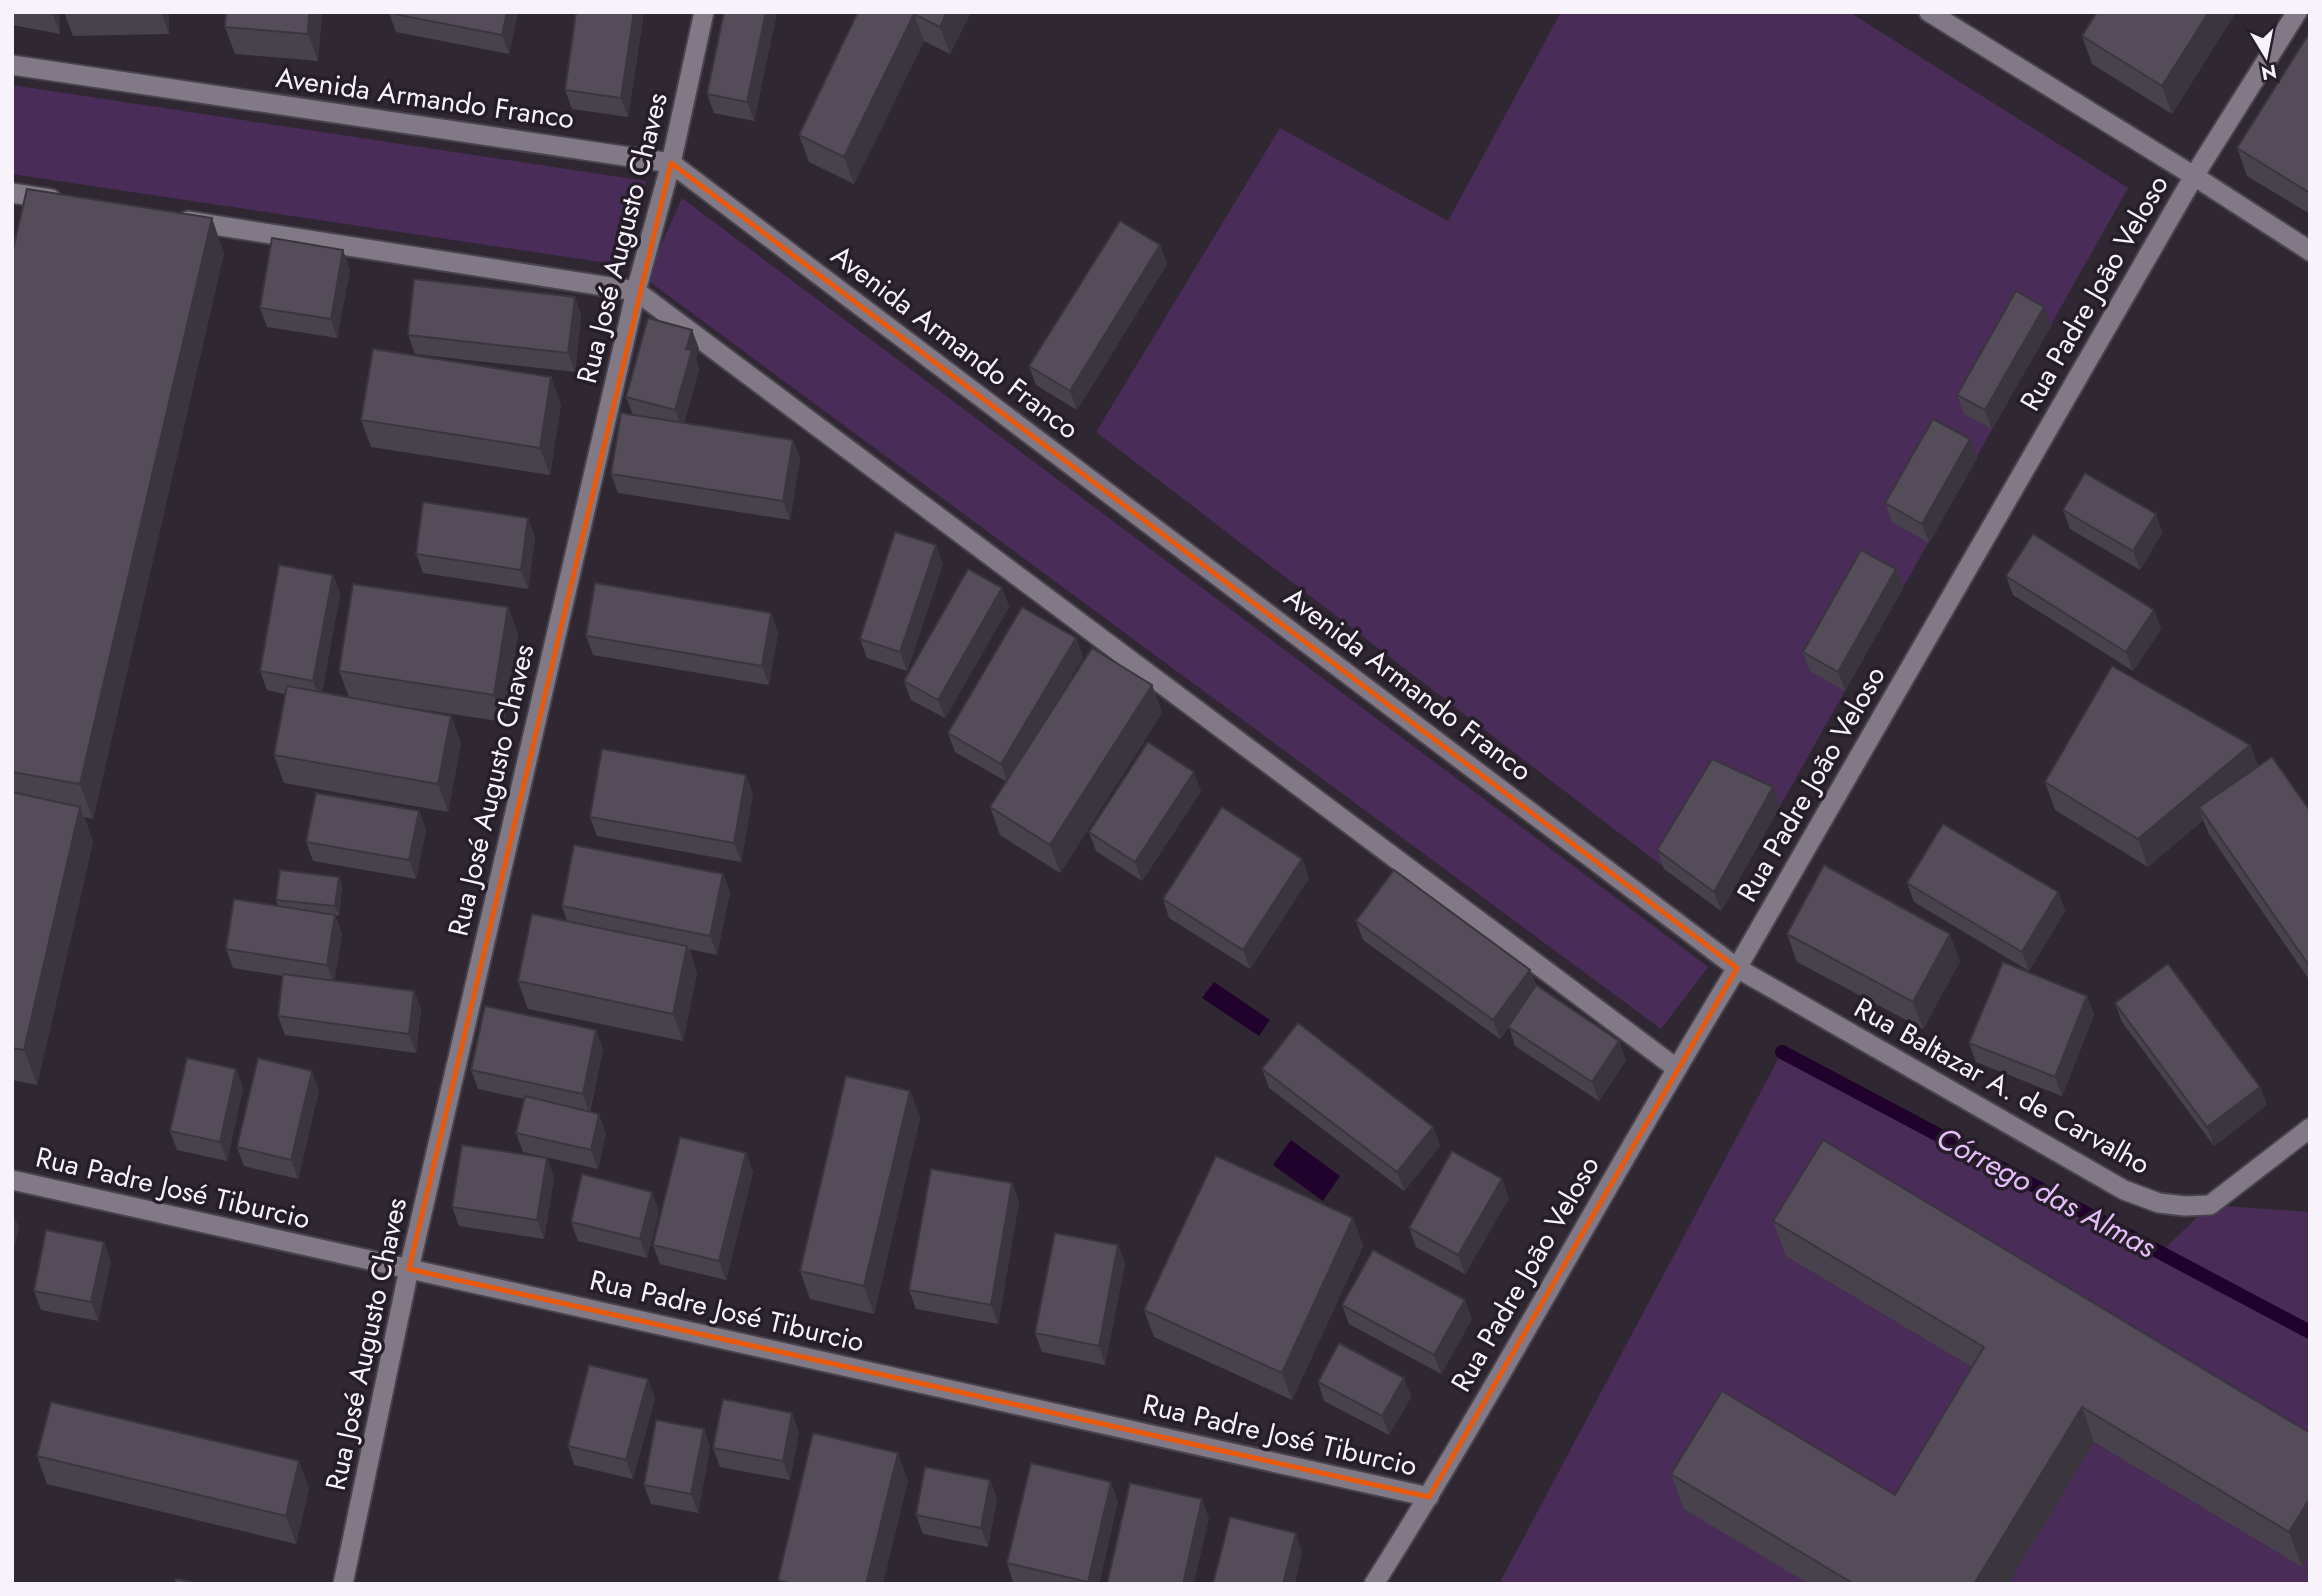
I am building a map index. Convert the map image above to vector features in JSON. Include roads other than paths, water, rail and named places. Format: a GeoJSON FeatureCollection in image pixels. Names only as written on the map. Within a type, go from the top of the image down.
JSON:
{"type":"FeatureCollection","features":[{"type":"Feature","properties":{"kind":"street","name":"Rua José Augusto Chaves"},"geometry":{"type":"LineString","coordinates":[[343,1584],[409,1269],[636,292],[671,163],[704,12]]}},
{"type":"Feature","properties":{"kind":"street"},"geometry":{"type":"LineString","coordinates":[[1929,12],[2310,251]]}},
{"type":"Feature","properties":{"kind":"street","name":"Rua Padre João Veloso"},"geometry":{"type":"LineString","coordinates":[[1374,1584],[1429,1497],[2194,176],[2297,12]]}},
{"type":"Feature","properties":{"kind":"street","name":"Avenida Armando Franco"},"geometry":{"type":"LineString","coordinates":[[12,65],[671,163],[1737,968]]}},
{"type":"Feature","properties":{"kind":"street"},"geometry":{"type":"LineString","coordinates":[[12,193],[66,201]]}},
{"type":"Feature","properties":{"kind":"street"},"geometry":{"type":"LineString","coordinates":[[175,219],[636,292],[1676,1068]]}},
{"type":"Feature","properties":{"kind":"street","name":"Rua Baltazar A. de Carvalho"},"geometry":{"type":"LineString","coordinates":[[1737,968],[2124,1190],[2159,1203],[2210,1205],[2310,1128]]}},
{"type":"Feature","properties":{"kind":"street","name":"Rua Padre José Tiburcio"},"geometry":{"type":"LineString","coordinates":[[12,1180],[1429,1497]]}},
{"type":"Feature","properties":{"kind":"waterway","name":"Córrego das Almas"},"geometry":{"type":"LineString","coordinates":[[1782,1052],[2310,1332]]}}]}
